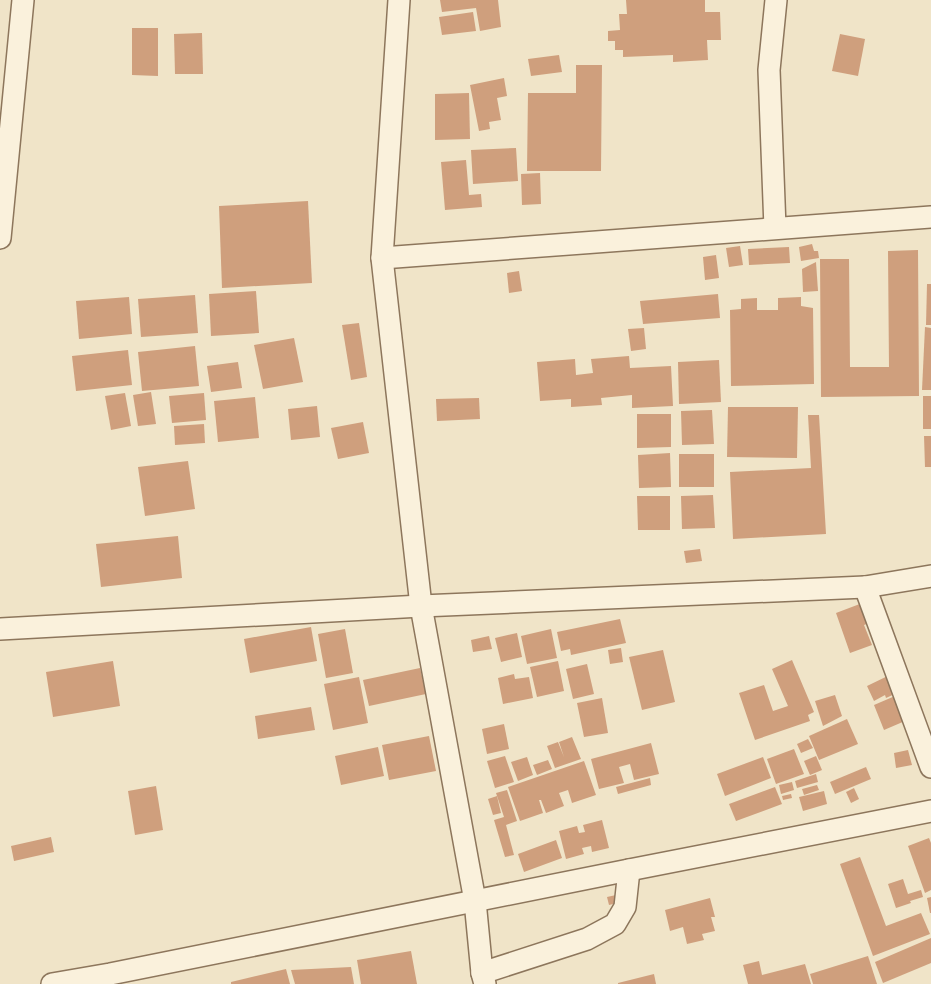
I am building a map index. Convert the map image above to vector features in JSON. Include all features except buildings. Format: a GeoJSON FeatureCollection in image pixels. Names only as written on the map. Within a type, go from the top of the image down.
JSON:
{"type":"FeatureCollection","features":[{"type":"Feature","properties":{"kind":"street"},"geometry":{"type":"LineString","coordinates":[[0,238],[23,0]]}},
{"type":"Feature","properties":{"kind":"street"},"geometry":{"type":"LineString","coordinates":[[399,0],[382,258],[421,606],[475,901],[484,978],[586,939],[615,924],[625,907],[629,870]]}},
{"type":"Feature","properties":{"kind":"street"},"geometry":{"type":"LineString","coordinates":[[775,228],[769,70],[776,0]]}},
{"type":"Feature","properties":{"kind":"street"},"geometry":{"type":"LineString","coordinates":[[382,258],[931,217]]}},
{"type":"Feature","properties":{"kind":"street"},"geometry":{"type":"LineString","coordinates":[[0,629],[421,606],[865,586],[931,576]]}},
{"type":"Feature","properties":{"kind":"street"},"geometry":{"type":"LineString","coordinates":[[865,586],[931,767]]}},
{"type":"Feature","properties":{"kind":"street"},"geometry":{"type":"LineString","coordinates":[[52,984],[111,979],[475,901],[931,811]]}}]}
